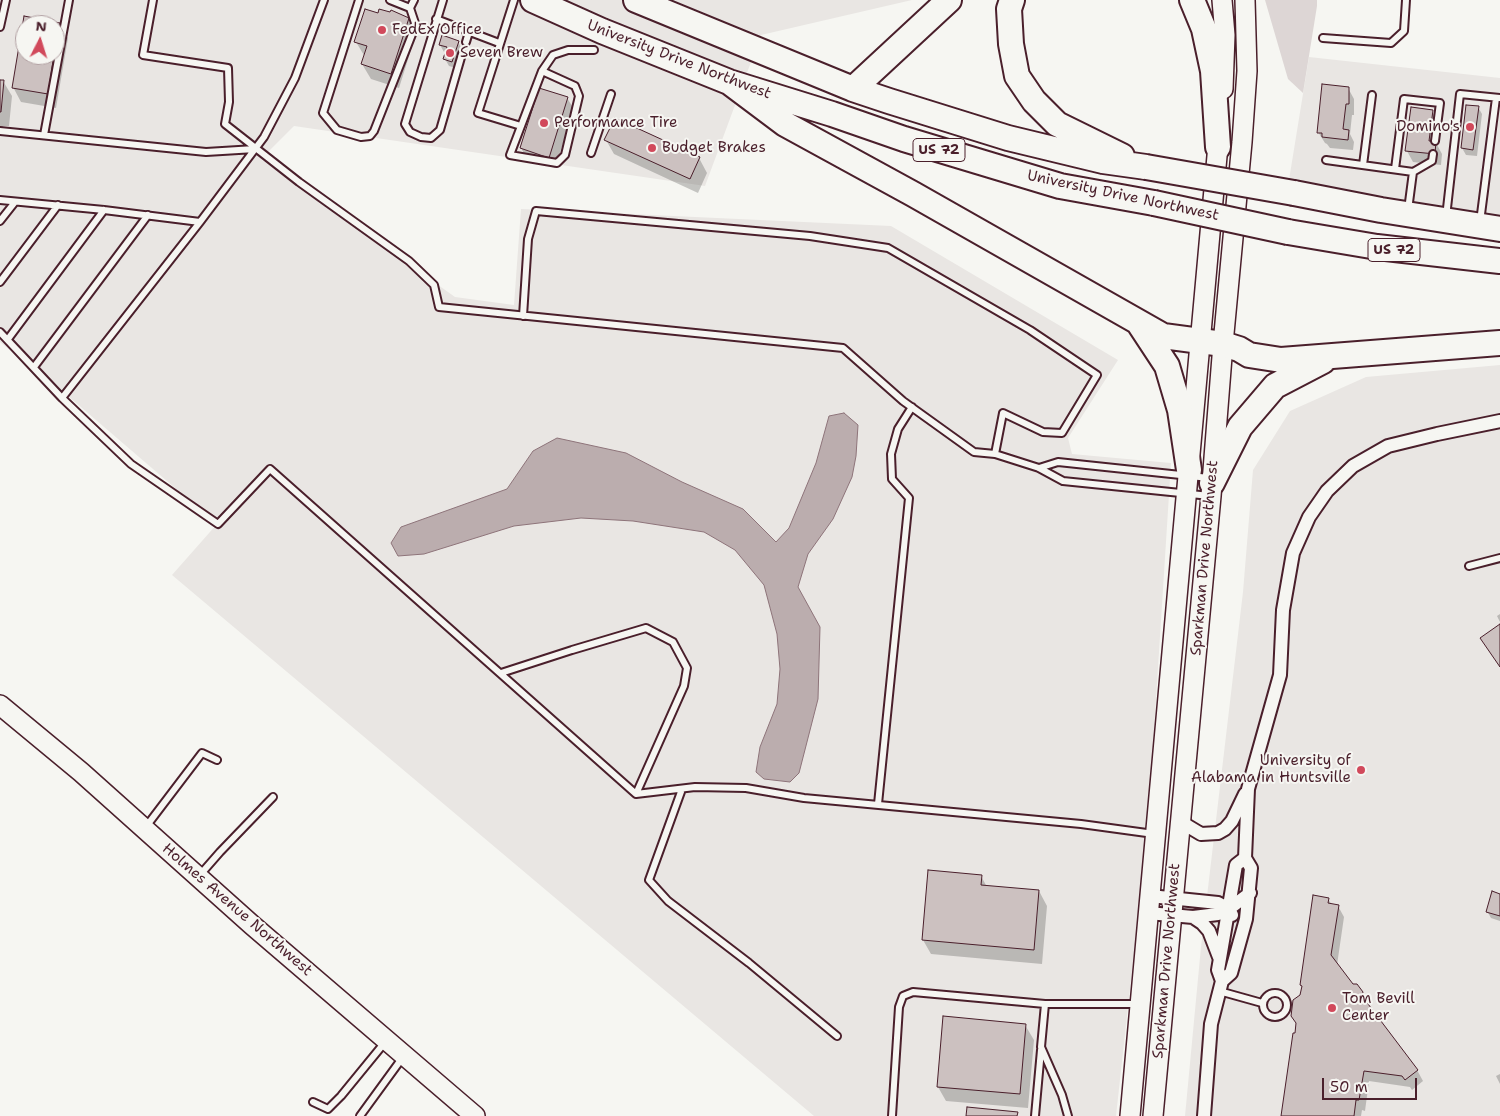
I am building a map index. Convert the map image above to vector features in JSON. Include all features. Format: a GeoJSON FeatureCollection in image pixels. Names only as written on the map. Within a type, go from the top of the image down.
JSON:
{"type":"FeatureCollection","features":[{"type":"Feature","properties":{"kind":"highway","name":"University Drive Northwest"},"geometry":{"type":"LineString","coordinates":[[533,0],[602,31],[728,82],[832,114],[904,140],[1060,186],[1154,203],[1288,232],[1397,250],[1500,261]]}},
{"type":"Feature","properties":{"kind":"highway","name":"University Drive Northwest"},"geometry":{"type":"LineString","coordinates":[[636,0],[853,89],[1008,138],[1103,161],[1490,228]]}},
{"type":"Feature","properties":{"kind":"highway"},"geometry":{"type":"LineString","coordinates":[[853,89],[949,0]]}},
{"type":"Feature","properties":{"kind":"highway"},"geometry":{"type":"LineString","coordinates":[[1012,0],[1009,9],[1011,44],[1017,76],[1034,101],[1056,124],[1146,167]]}},
{"type":"Feature","properties":{"kind":"highway"},"geometry":{"type":"LineString","coordinates":[[1192,0],[1204,29],[1212,71],[1218,147]]}},
{"type":"Feature","properties":{"kind":"highway"},"geometry":{"type":"LineString","coordinates":[[728,82],[785,124],[1163,336],[1223,344],[1239,348],[1249,355],[1281,360],[1500,343]]}},
{"type":"Feature","properties":{"kind":"highway","name":"US 72"},"geometry":{"type":"LineString","coordinates":[[1397,250],[1417,243],[1500,248]]}},
{"type":"Feature","properties":{"kind":"highway"},"geometry":{"type":"LineString","coordinates":[[1138,322],[1167,366],[1180,410],[1189,480]]}},
{"type":"Feature","properties":{"kind":"highway"},"geometry":{"type":"LineString","coordinates":[[1212,486],[1240,426],[1275,386],[1334,355]]}},
{"type":"Feature","properties":{"kind":"main road","name":"Sparkman Drive Northwest"},"geometry":{"type":"LineString","coordinates":[[1130,1116],[1218,147],[1225,35],[1222,0]]}},
{"type":"Feature","properties":{"kind":"main road","name":"Sparkman Drive Northwest"},"geometry":{"type":"LineString","coordinates":[[1153,1116],[1212,486],[1247,71],[1245,0]]}},
{"type":"Feature","properties":{"kind":"main road","name":"Holmes Avenue Northwest"},"geometry":{"type":"LineString","coordinates":[[0,705],[81,772],[144,829],[475,1116]]}},
{"type":"Feature","properties":{"kind":"street"},"geometry":{"type":"LineString","coordinates":[[1204,1116],[1211,1024],[1221,986],[1231,974],[1242,936],[1250,893],[1251,868],[1245,858],[1250,776],[1280,675],[1283,610],[1294,553],[1309,517],[1327,491],[1353,466],[1388,446],[1500,421]]}},
{"type":"Feature","properties":{"kind":"street"},"geometry":{"type":"LineString","coordinates":[[1181,817],[1186,825],[1201,834],[1218,833],[1225,829],[1232,821],[1248,789]]}},
{"type":"Feature","properties":{"kind":"street"},"geometry":{"type":"LineString","coordinates":[[1221,986],[1218,970],[1236,865],[1245,858]]}},
{"type":"Feature","properties":{"kind":"street"},"geometry":{"type":"LineString","coordinates":[[1192,917],[1218,914],[1229,909],[1250,893]]}},
{"type":"Feature","properties":{"kind":"street"},"geometry":{"type":"LineString","coordinates":[[1149,905],[1173,907],[1218,903],[1229,909],[1242,936]]}},
{"type":"Feature","properties":{"kind":"street"},"geometry":{"type":"LineString","coordinates":[[1173,907],[1202,923],[1209,931],[1220,960]]}},
{"type":"Feature","properties":{"kind":"lane"},"geometry":{"type":"LineString","coordinates":[[0,27],[6,0]]}},
{"type":"Feature","properties":{"kind":"lane"},"geometry":{"type":"LineString","coordinates":[[44,135],[69,0]]}},
{"type":"Feature","properties":{"kind":"lane"},"geometry":{"type":"LineString","coordinates":[[153,0],[143,55],[228,68],[229,102],[225,124],[255,149],[409,261],[434,285],[439,307],[844,348],[912,407],[974,452],[995,454],[1040,468],[1063,481],[1189,480],[1212,486]]}},
{"type":"Feature","properties":{"kind":"lane"},"geometry":{"type":"LineString","coordinates":[[62,398],[264,137],[295,78],[324,0]]}},
{"type":"Feature","properties":{"kind":"lane"},"geometry":{"type":"LineString","coordinates":[[359,0],[323,113],[337,130],[361,137],[370,136],[374,131],[413,32],[415,23],[410,8],[414,0]]}},
{"type":"Feature","properties":{"kind":"lane"},"geometry":{"type":"LineString","coordinates":[[390,0],[410,8]]}},
{"type":"Feature","properties":{"kind":"lane"},"geometry":{"type":"LineString","coordinates":[[443,0],[405,124],[410,132],[421,137],[431,138],[440,130],[462,54]]}},
{"type":"Feature","properties":{"kind":"lane"},"geometry":{"type":"LineString","coordinates":[[514,0],[478,113],[521,126]]}},
{"type":"Feature","properties":{"kind":"lane"},"geometry":{"type":"LineString","coordinates":[[1323,38],[1391,43],[1404,31],[1406,0]]}},
{"type":"Feature","properties":{"kind":"lane"},"geometry":{"type":"LineString","coordinates":[[436,19],[499,43]]}},
{"type":"Feature","properties":{"kind":"lane"},"geometry":{"type":"LineString","coordinates":[[466,42],[469,32]]}},
{"type":"Feature","properties":{"kind":"lane"},"geometry":{"type":"LineString","coordinates":[[542,71],[576,86],[579,96],[565,155],[557,163],[510,155],[542,71],[553,55],[568,50],[594,50]]}},
{"type":"Feature","properties":{"kind":"lane"},"geometry":{"type":"LineString","coordinates":[[591,154],[611,94]]}},
{"type":"Feature","properties":{"kind":"lane"},"geometry":{"type":"LineString","coordinates":[[1445,221],[1460,94],[1498,98],[1490,228]]}},
{"type":"Feature","properties":{"kind":"lane"},"geometry":{"type":"LineString","coordinates":[[1363,165],[1372,95]]}},
{"type":"Feature","properties":{"kind":"lane"},"geometry":{"type":"LineString","coordinates":[[1395,169],[1404,99],[1440,103],[1435,141]]}},
{"type":"Feature","properties":{"kind":"lane"},"geometry":{"type":"LineString","coordinates":[[0,131],[206,152],[255,149]]}},
{"type":"Feature","properties":{"kind":"lane"},"geometry":{"type":"LineString","coordinates":[[1326,160],[1413,172],[1432,162],[1434,154]]}},
{"type":"Feature","properties":{"kind":"lane"},"geometry":{"type":"LineString","coordinates":[[1408,214],[1413,172]]}},
{"type":"Feature","properties":{"kind":"lane"},"geometry":{"type":"LineString","coordinates":[[0,200],[200,222]]}},
{"type":"Feature","properties":{"kind":"lane"},"geometry":{"type":"LineString","coordinates":[[0,221],[15,202]]}},
{"type":"Feature","properties":{"kind":"lane"},"geometry":{"type":"LineString","coordinates":[[0,282],[58,205]]}},
{"type":"Feature","properties":{"kind":"lane"},"geometry":{"type":"LineString","coordinates":[[8,338],[104,210]]}},
{"type":"Feature","properties":{"kind":"lane"},"geometry":{"type":"LineString","coordinates":[[523,316],[528,238],[536,211],[810,236],[888,248],[1030,330],[1097,375],[1062,433],[1043,432],[1003,414],[995,454]]}},
{"type":"Feature","properties":{"kind":"lane"},"geometry":{"type":"LineString","coordinates":[[34,367],[148,216]]}},
{"type":"Feature","properties":{"kind":"lane"},"geometry":{"type":"LineString","coordinates":[[0,332],[8,338],[62,398],[131,464],[218,524],[270,469],[636,794],[695,787],[746,788],[804,798],[1081,824],[1156,834]]}},
{"type":"Feature","properties":{"kind":"lane"},"geometry":{"type":"LineString","coordinates":[[878,804],[909,498],[892,479],[891,454],[898,429],[912,407]]}},
{"type":"Feature","properties":{"kind":"lane"},"geometry":{"type":"LineString","coordinates":[[1040,468],[1058,462],[1189,480],[1212,486]]}},
{"type":"Feature","properties":{"kind":"lane"},"geometry":{"type":"LineString","coordinates":[[1469,566],[1500,558]]}},
{"type":"Feature","properties":{"kind":"lane"},"geometry":{"type":"LineString","coordinates":[[501,673],[646,628],[673,642],[687,668],[684,686],[636,794]]}},
{"type":"Feature","properties":{"kind":"lane"},"geometry":{"type":"LineString","coordinates":[[144,829],[202,753],[217,760]]}},
{"type":"Feature","properties":{"kind":"lane"},"geometry":{"type":"LineString","coordinates":[[682,789],[649,880],[668,902],[750,963],[837,1036]]}},
{"type":"Feature","properties":{"kind":"lane"},"geometry":{"type":"LineString","coordinates":[[199,877],[220,852],[273,797]]}},
{"type":"Feature","properties":{"kind":"lane"},"geometry":{"type":"LineString","coordinates":[[1221,986],[1262,1003]]}},
{"type":"Feature","properties":{"kind":"lane"},"geometry":{"type":"LineString","coordinates":[[892,1116],[899,1007],[903,996],[913,992],[1045,1004],[1139,1004]]}},
{"type":"Feature","properties":{"kind":"lane"},"geometry":{"type":"LineString","coordinates":[[1035,1116],[1045,1004]]}},
{"type":"Feature","properties":{"kind":"lane"},"geometry":{"type":"LineString","coordinates":[[313,1102],[328,1109],[341,1096],[386,1040]]}},
{"type":"Feature","properties":{"kind":"lane"},"geometry":{"type":"LineString","coordinates":[[1041,1046],[1062,1095],[1068,1116]]}},
{"type":"Feature","properties":{"kind":"lane"},"geometry":{"type":"LineString","coordinates":[[360,1116],[404,1056]]}},
{"type":"Feature","properties":{"kind":"shaded area"},"geometry":{"type":"Polygon","coordinates":[[[0,0],[912,0],[761,35],[705,186],[294,126],[261,159],[455,297],[514,305],[521,209],[891,226],[1118,360],[1068,438],[1072,454],[1171,463],[1148,825],[1116,1116],[814,1116],[172,575],[217,524],[75,402],[0,342],[0,0]]]}},
{"type":"Feature","properties":{"kind":"shaded area"},"geometry":{"type":"Polygon","coordinates":[[[1265,0],[1317,0],[1303,93],[1288,79],[1265,0]]]}},
{"type":"Feature","properties":{"kind":"shaded area"},"geometry":{"type":"Polygon","coordinates":[[[1309,57],[1500,78],[1500,217],[1289,180],[1309,57]]]}},
{"type":"Feature","properties":{"kind":"shaded area","name":"University of Alabama in Huntsville"},"geometry":{"type":"Polygon","coordinates":[[[1500,365],[1500,1116],[1185,1116],[1201,947],[1243,592],[1253,470],[1290,411],[1366,377],[1500,365]]]}},
{"type":"Feature","properties":{"kind":"shaded area"},"geometry":{"type":"Polygon","coordinates":[[[844,413],[858,425],[856,456],[852,477],[833,519],[808,554],[798,587],[820,627],[818,699],[799,773],[790,782],[764,779],[756,772],[760,747],[777,704],[780,669],[777,634],[764,585],[735,550],[704,532],[633,521],[581,518],[514,526],[424,554],[398,556],[391,543],[401,527],[507,489],[533,451],[557,438],[626,453],[682,482],[743,509],[776,542],[789,528],[816,463],[829,416],[844,413]]]}},
{"type":"Feature","properties":{"kind":"building","name":"FedEx Office"},"geometry":{"type":"Polygon","coordinates":[[[365,9],[378,13],[379,9],[390,12],[391,10],[409,18],[391,74],[361,64],[367,46],[354,42],[365,9]]]}},
{"type":"Feature","properties":{"kind":"building","name":"Seven Brew"},"geometry":{"type":"Polygon","coordinates":[[[442,35],[459,41],[452,62],[443,59],[447,47],[439,45],[442,35]]]}},
{"type":"Feature","properties":{"kind":"building"},"geometry":{"type":"Polygon","coordinates":[[[16,65],[52,65],[48,94],[12,88],[16,65]]]}},
{"type":"Feature","properties":{"kind":"building"},"geometry":{"type":"Polygon","coordinates":[[[0,80],[4,80],[1,112],[0,112],[0,80]]]}},
{"type":"Feature","properties":{"kind":"building"},"geometry":{"type":"Polygon","coordinates":[[[1322,84],[1349,87],[1349,104],[1346,104],[1343,129],[1349,130],[1348,140],[1322,137],[1322,133],[1317,133],[1322,84]]]}},
{"type":"Feature","properties":{"kind":"building","name":"Performance Tire"},"geometry":{"type":"Polygon","coordinates":[[[539,88],[568,97],[549,158],[520,148],[539,88]]]}},
{"type":"Feature","properties":{"kind":"building","name":"Domino's"},"geometry":{"type":"Polygon","coordinates":[[[1466,105],[1479,106],[1473,150],[1461,148],[1466,105]]]}},
{"type":"Feature","properties":{"kind":"building"},"geometry":{"type":"Polygon","coordinates":[[[1411,107],[1433,110],[1429,141],[1436,141],[1435,154],[1405,151],[1411,107]]]}},
{"type":"Feature","properties":{"kind":"building","name":"Budget Brakes"},"geometry":{"type":"Polygon","coordinates":[[[615,118],[700,157],[690,179],[604,140],[615,118]]]}},
{"type":"Feature","properties":{"kind":"building"},"geometry":{"type":"Polygon","coordinates":[[[1500,624],[1500,667],[1480,638],[1500,624]]]}},
{"type":"Feature","properties":{"kind":"building"},"geometry":{"type":"Polygon","coordinates":[[[928,870],[982,875],[981,885],[1039,890],[1034,950],[922,940],[928,870]]]}},
{"type":"Feature","properties":{"kind":"building"},"geometry":{"type":"Polygon","coordinates":[[[1492,891],[1500,894],[1500,916],[1486,912],[1492,891]]]}},
{"type":"Feature","properties":{"kind":"building","name":"Tom Bevill Center"},"geometry":{"type":"Polygon","coordinates":[[[1313,895],[1329,898],[1328,903],[1339,905],[1331,955],[1353,984],[1357,984],[1363,992],[1362,996],[1418,1070],[1405,1080],[1402,1076],[1364,1071],[1359,1100],[1356,1100],[1354,1116],[1281,1116],[1293,1033],[1295,1033],[1296,1023],[1291,1016],[1293,1000],[1300,995],[1302,986],[1300,985],[1313,895]]]}},
{"type":"Feature","properties":{"kind":"building"},"geometry":{"type":"Polygon","coordinates":[[[943,1016],[1026,1024],[1020,1094],[937,1087],[943,1016]]]}},
{"type":"Feature","properties":{"kind":"building"},"geometry":{"type":"Polygon","coordinates":[[[967,1107],[1018,1112],[1017,1116],[966,1116],[967,1107]]]}},
{"type":"Feature","properties":{"kind":"place","name":"FedEx Office"},"geometry":{"type":"Point","coordinates":[382,30]}},
{"type":"Feature","properties":{"kind":"place","name":"Seven Brew"},"geometry":{"type":"Point","coordinates":[450,53]}},
{"type":"Feature","properties":{"kind":"place","name":"Performance Tire"},"geometry":{"type":"Point","coordinates":[544,123]}},
{"type":"Feature","properties":{"kind":"place","name":"Domino's"},"geometry":{"type":"Point","coordinates":[1470,127]}},
{"type":"Feature","properties":{"kind":"place","name":"Budget Brakes"},"geometry":{"type":"Point","coordinates":[652,148]}},
{"type":"Feature","properties":{"kind":"place","name":"University of Alabama in Huntsville"},"geometry":{"type":"Point","coordinates":[1361,770]}},
{"type":"Feature","properties":{"kind":"place","name":"Tom Bevill Center"},"geometry":{"type":"Point","coordinates":[1332,1008]}}]}
